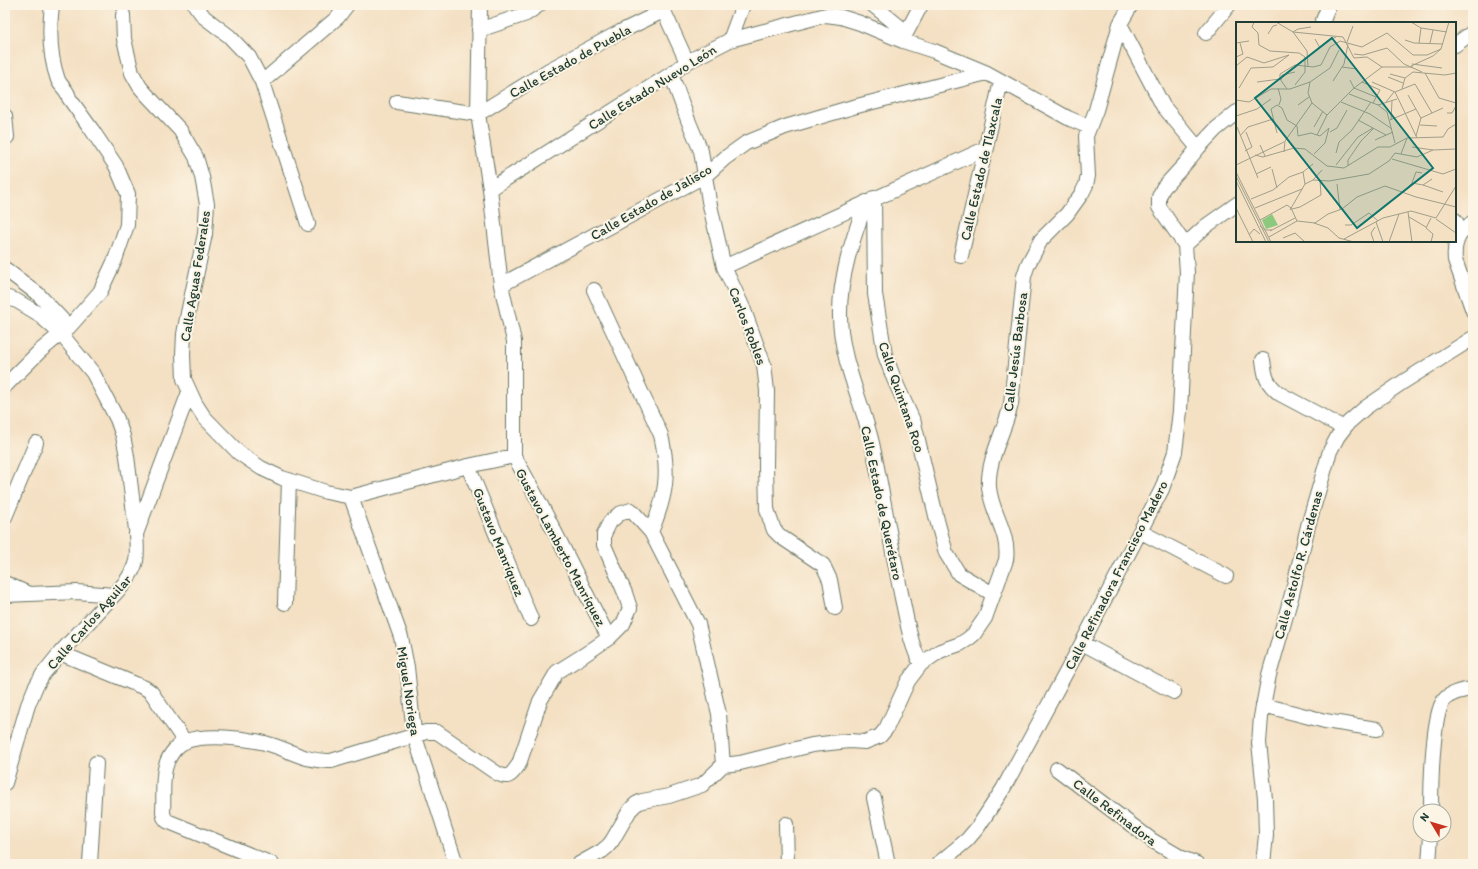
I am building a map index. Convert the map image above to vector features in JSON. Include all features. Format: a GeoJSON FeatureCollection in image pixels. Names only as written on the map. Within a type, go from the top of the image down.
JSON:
{"type":"FeatureCollection","features":[{"type":"Feature","properties":{"kind":"street"},"geometry":{"type":"LineString","coordinates":[[5,386],[65,330],[100,292],[109,274],[127,225],[128,194],[116,166],[69,98],[68,93],[59,82],[50,47],[52,5]]}},
{"type":"Feature","properties":{"kind":"street"},"geometry":{"type":"LineString","coordinates":[[195,5],[204,17],[229,36],[249,57],[262,82],[308,224]]}},
{"type":"Feature","properties":{"kind":"street"},"geometry":{"type":"LineString","coordinates":[[262,82],[334,21],[347,5]]}},
{"type":"Feature","properties":{"kind":"street"},"geometry":{"type":"LineString","coordinates":[[351,497],[468,466],[514,456],[514,341],[502,285],[490,189],[478,114],[480,5]]}},
{"type":"Feature","properties":{"kind":"street"},"geometry":{"type":"LineString","coordinates":[[479,30],[526,14],[539,5]]}},
{"type":"Feature","properties":{"kind":"street"},"geometry":{"type":"LineString","coordinates":[[730,40],[743,5]]}},
{"type":"Feature","properties":{"kind":"street"},"geometry":{"type":"LineString","coordinates":[[873,5],[904,37],[921,5]]}},
{"type":"Feature","properties":{"kind":"street","name":"Calle Jesús Barbosa"},"geometry":{"type":"LineString","coordinates":[[723,765],[740,763],[812,745],[849,741],[866,742],[880,736],[886,729],[908,681],[921,664],[940,651],[960,644],[974,634],[985,618],[1006,560],[1007,544],[991,497],[989,475],[991,464],[1011,404],[1024,276],[1028,264],[1041,240],[1067,214],[1086,185],[1088,176],[1086,136],[1096,110],[1120,24],[1131,5]]}},
{"type":"Feature","properties":{"kind":"street"},"geometry":{"type":"LineString","coordinates":[[1206,33],[1229,5]]}},
{"type":"Feature","properties":{"kind":"street"},"geometry":{"type":"LineString","coordinates":[[1322,22],[1329,5]]}},
{"type":"Feature","properties":{"kind":"street"},"geometry":{"type":"LineString","coordinates":[[662,8],[687,62]]}},
{"type":"Feature","properties":{"kind":"street","name":"Calle Estado de Puebla"},"geometry":{"type":"LineString","coordinates":[[478,114],[549,70],[662,8]]}},
{"type":"Feature","properties":{"kind":"street","name":"Calle Aguas Federales"},"geometry":{"type":"LineString","coordinates":[[123,15],[124,38],[132,73],[140,87],[180,130],[196,157],[202,177],[207,204],[205,234],[184,334],[184,379],[189,392],[204,417],[239,453],[261,468],[289,480],[326,492],[351,497]]}},
{"type":"Feature","properties":{"kind":"street","name":"Calle Estado Nuevo León"},"geometry":{"type":"LineString","coordinates":[[490,189],[671,74],[687,62],[730,40],[826,15],[840,17],[904,37],[987,73],[1068,118],[1089,127]]}},
{"type":"Feature","properties":{"kind":"street"},"geometry":{"type":"LineString","coordinates":[[1120,24],[1163,106],[1198,148],[1216,129],[1236,113]]}},
{"type":"Feature","properties":{"kind":"street","name":"Calle Estado de Jalisco"},"geometry":{"type":"LineString","coordinates":[[502,285],[706,174],[746,143],[785,127],[853,107],[987,73]]}},
{"type":"Feature","properties":{"kind":"street","name":"Carlos Robles"},"geometry":{"type":"LineString","coordinates":[[671,74],[701,151],[706,174],[709,201],[724,267],[743,308],[764,365],[767,391],[767,509],[770,519],[774,530],[781,537],[823,565],[830,580],[835,608]]}},
{"type":"Feature","properties":{"kind":"street","name":"Calle Estado de Tlaxcala"},"geometry":{"type":"LineString","coordinates":[[961,256],[987,148],[1001,81]]}},
{"type":"Feature","properties":{"kind":"street"},"geometry":{"type":"LineString","coordinates":[[397,102],[478,114]]}},
{"type":"Feature","properties":{"kind":"street"},"geometry":{"type":"LineString","coordinates":[[5,116],[6,137]]}},
{"type":"Feature","properties":{"kind":"street"},"geometry":{"type":"LineString","coordinates":[[724,267],[987,148]]}},
{"type":"Feature","properties":{"kind":"street","name":"Calle Refinadora Francisco Madero"},"geometry":{"type":"LineString","coordinates":[[939,864],[967,840],[993,805],[1016,767],[1162,490],[1175,452],[1180,411],[1187,272],[1185,245],[1160,207],[1158,201],[1163,188],[1198,148]]}},
{"type":"Feature","properties":{"kind":"street","name":"Calle Quintana Roo"},"geometry":{"type":"LineString","coordinates":[[870,200],[875,294],[885,356],[914,423],[946,553],[960,574],[993,594]]}},
{"type":"Feature","properties":{"kind":"street","name":"Calle Estado de Querétaro"},"geometry":{"type":"LineString","coordinates":[[870,200],[849,253],[841,295],[840,317],[844,355],[871,442],[912,645],[921,664]]}},
{"type":"Feature","properties":{"kind":"street"},"geometry":{"type":"LineString","coordinates":[[1185,245],[1206,226],[1236,205]]}},
{"type":"Feature","properties":{"kind":"street"},"geometry":{"type":"LineString","coordinates":[[1473,222],[1459,226],[1454,253],[1454,260],[1473,311]]}},
{"type":"Feature","properties":{"kind":"street"},"geometry":{"type":"LineString","coordinates":[[5,269],[38,294],[65,330],[93,373],[117,419],[123,436],[127,456],[136,534]]}},
{"type":"Feature","properties":{"kind":"street"},"geometry":{"type":"LineString","coordinates":[[594,290],[661,435],[665,454],[666,487],[660,512],[651,532]]}},
{"type":"Feature","properties":{"kind":"street"},"geometry":{"type":"LineString","coordinates":[[5,297],[17,301],[65,330]]}},
{"type":"Feature","properties":{"kind":"street","name":"Calle Astolfo R. Cárdenas"},"geometry":{"type":"LineString","coordinates":[[1263,864],[1266,835],[1265,799],[1259,743],[1263,705],[1269,675],[1292,594],[1308,526],[1330,451],[1348,423],[1365,408],[1473,338]]}},
{"type":"Feature","properties":{"kind":"street"},"geometry":{"type":"LineString","coordinates":[[1263,360],[1265,377],[1269,385],[1280,394],[1344,428]]}},
{"type":"Feature","properties":{"kind":"street","name":"Calle Carlos Aguilar"},"geometry":{"type":"LineString","coordinates":[[5,783],[28,705],[43,674],[60,653],[132,574],[137,562],[138,552],[136,534],[189,392]]}},
{"type":"Feature","properties":{"kind":"street"},"geometry":{"type":"LineString","coordinates":[[5,517],[36,443]]}},
{"type":"Feature","properties":{"kind":"street","name":"Gustavo Lamberto Manríquez"},"geometry":{"type":"LineString","coordinates":[[514,456],[536,495],[609,638]]}},
{"type":"Feature","properties":{"kind":"street","name":"Gustavo Manríquez"},"geometry":{"type":"LineString","coordinates":[[468,466],[531,619]]}},
{"type":"Feature","properties":{"kind":"street"},"geometry":{"type":"LineString","coordinates":[[286,603],[289,480]]}},
{"type":"Feature","properties":{"kind":"street","name":"Miguel Noriega"},"geometry":{"type":"LineString","coordinates":[[351,497],[401,637],[408,667],[415,737],[456,864]]}},
{"type":"Feature","properties":{"kind":"street"},"geometry":{"type":"LineString","coordinates":[[272,864],[244,859],[167,821],[164,817],[165,769],[170,756],[177,746],[196,739],[222,737],[245,739],[266,743],[303,758],[321,762],[332,761],[415,737],[426,732],[437,732],[495,772],[504,776],[509,776],[519,764],[540,701],[557,672],[609,638],[623,624],[630,608],[604,546],[604,534],[610,522],[619,514],[631,510],[651,532],[698,624],[719,714],[723,765],[702,784],[669,796],[642,800],[636,804],[630,810],[608,846],[579,864]]}},
{"type":"Feature","properties":{"kind":"street"},"geometry":{"type":"LineString","coordinates":[[1140,532],[1226,576]]}},
{"type":"Feature","properties":{"kind":"street"},"geometry":{"type":"LineString","coordinates":[[5,582],[28,593]]}},
{"type":"Feature","properties":{"kind":"street"},"geometry":{"type":"LineString","coordinates":[[5,595],[87,592],[114,595]]}},
{"type":"Feature","properties":{"kind":"street"},"geometry":{"type":"LineString","coordinates":[[1082,643],[1174,692]]}},
{"type":"Feature","properties":{"kind":"street"},"geometry":{"type":"LineString","coordinates":[[60,653],[145,688],[151,692],[185,742]]}},
{"type":"Feature","properties":{"kind":"street"},"geometry":{"type":"LineString","coordinates":[[1431,803],[1434,743],[1439,711],[1444,701],[1452,694],[1473,689]]}},
{"type":"Feature","properties":{"kind":"street"},"geometry":{"type":"LineString","coordinates":[[1263,705],[1325,721],[1377,729]]}},
{"type":"Feature","properties":{"kind":"street"},"geometry":{"type":"LineString","coordinates":[[90,864],[96,763]]}},
{"type":"Feature","properties":{"kind":"street","name":"Calle Refinadora"},"geometry":{"type":"LineString","coordinates":[[1057,769],[1153,841],[1182,858],[1197,864]]}},
{"type":"Feature","properties":{"kind":"street"},"geometry":{"type":"LineString","coordinates":[[874,798],[888,864]]}},
{"type":"Feature","properties":{"kind":"street"},"geometry":{"type":"LineString","coordinates":[[786,824],[787,864]]}},
{"type":"Feature","properties":{"kind":"street"},"geometry":{"type":"LineString","coordinates":[[1429,864],[1430,843]]}}]}
